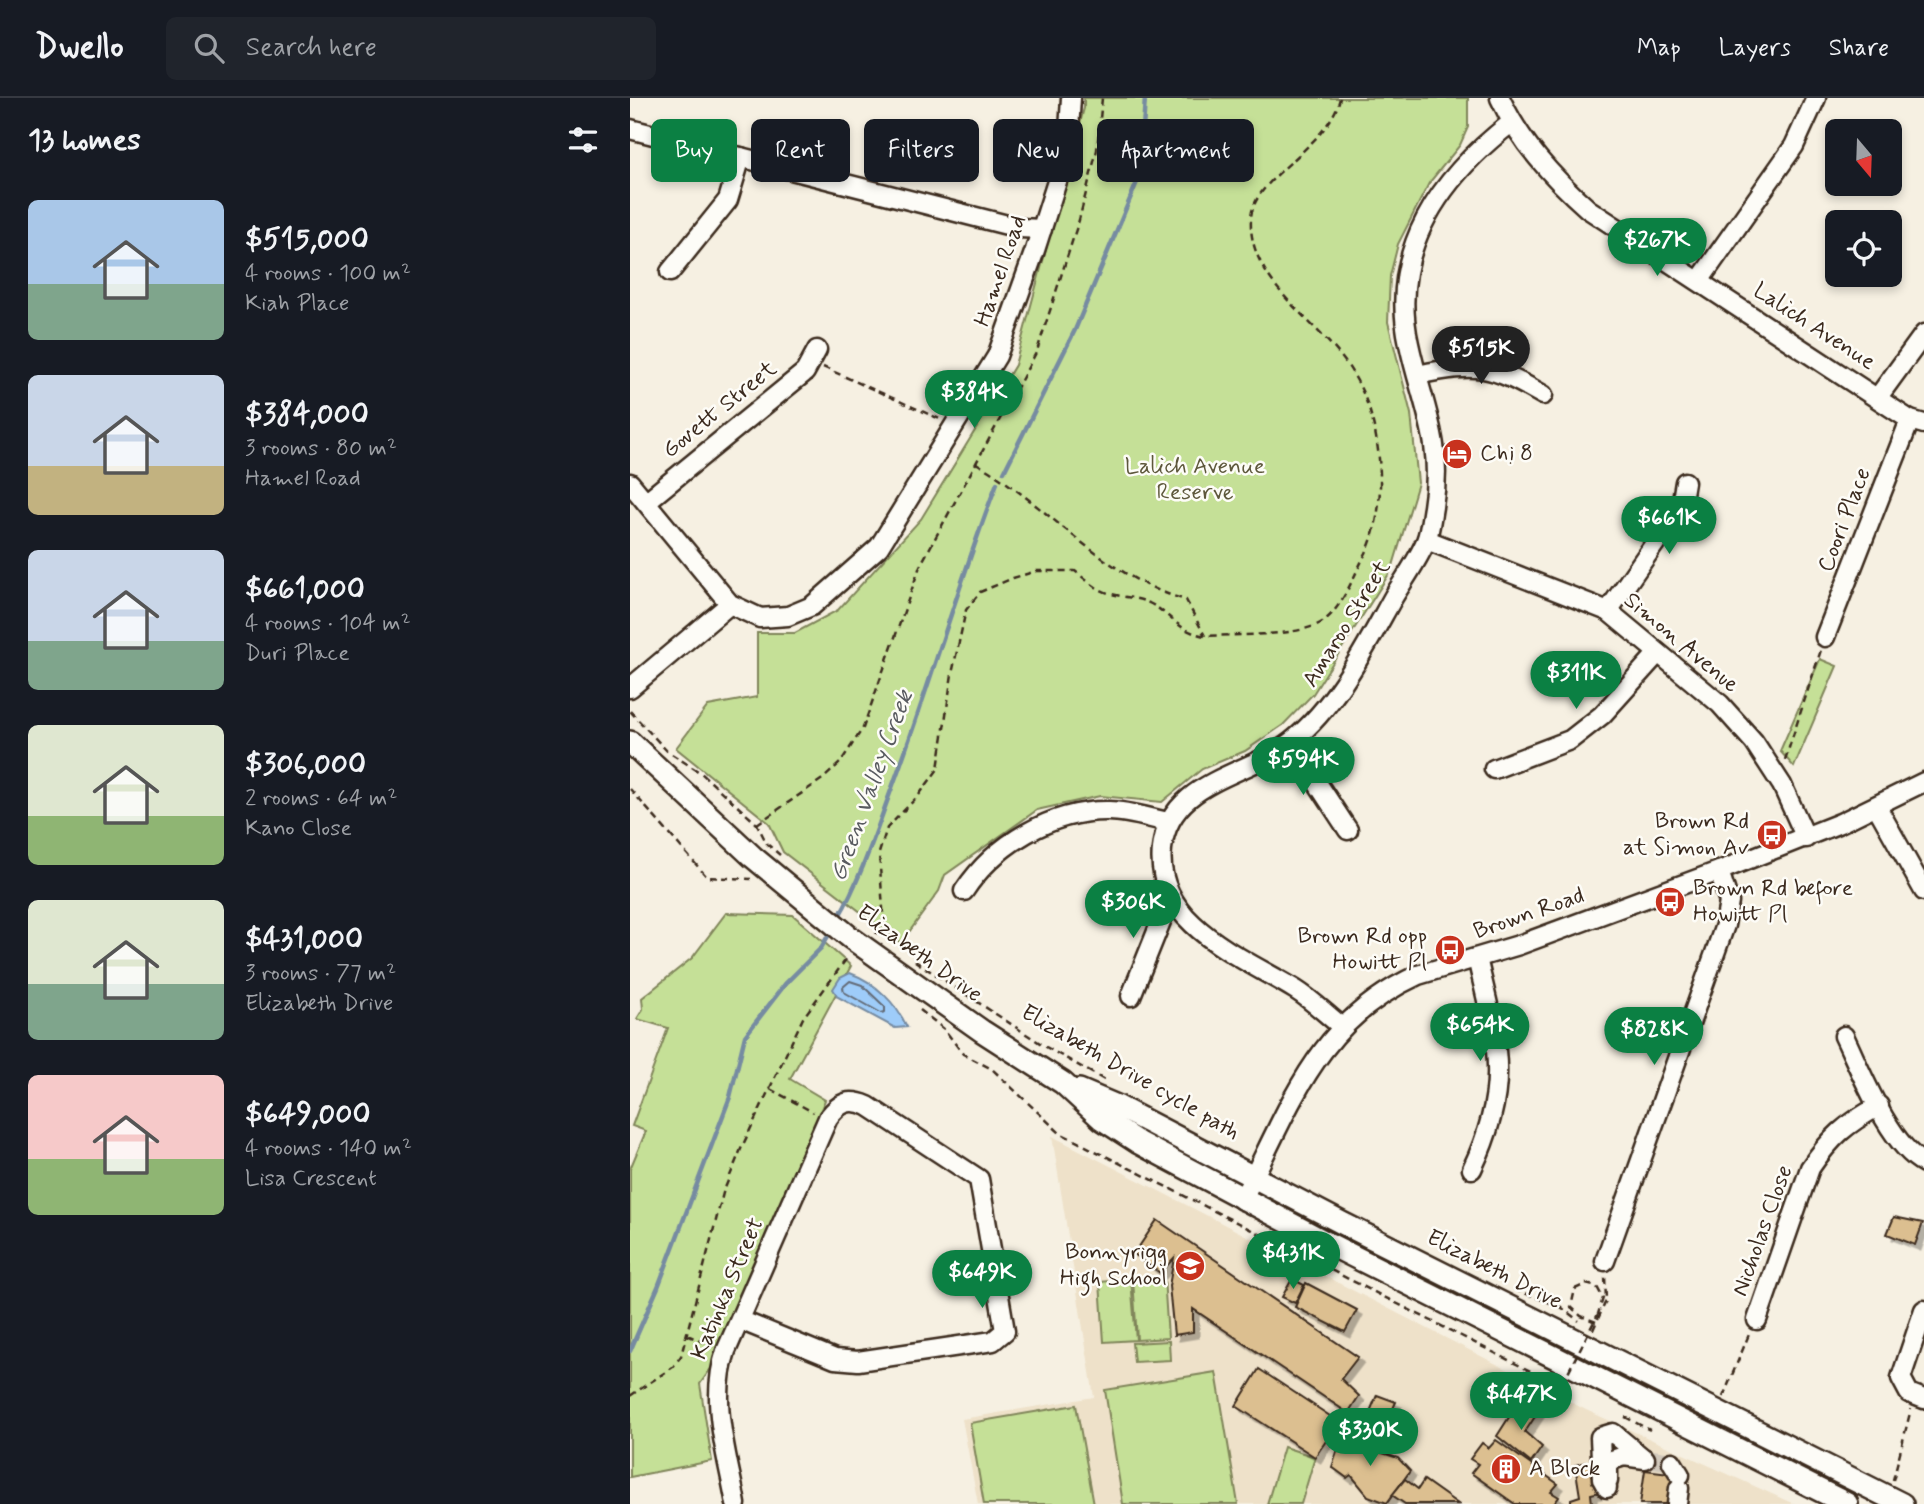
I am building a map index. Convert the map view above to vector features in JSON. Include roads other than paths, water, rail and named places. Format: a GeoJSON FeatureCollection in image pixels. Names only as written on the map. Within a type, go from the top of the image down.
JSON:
{"type":"FeatureCollection","features":[{"type":"Feature","properties":{"kind":"main road","name":"Elizabeth Drive"},"geometry":{"type":"LineString","coordinates":[[631,744],[715,824],[803,901],[982,1031],[1063,1083],[1119,1107],[1902,1504]]}},
{"type":"Feature","properties":{"kind":"main road","name":"Elizabeth Drive"},"geometry":{"type":"LineString","coordinates":[[1063,1083],[1102,1119],[1139,1143],[1242,1200],[1847,1504]]}},
{"type":"Feature","properties":{"kind":"street","name":"Hamel Road"},"geometry":{"type":"LineString","coordinates":[[730,604],[760,618],[788,616],[812,606],[878,547],[997,356],[1068,147],[1071,98]]}},
{"type":"Feature","properties":{"kind":"street","name":"Lalich Avenue"},"geometry":{"type":"LineString","coordinates":[[1500,98],[1511,123],[1543,165],[1588,209],[1917,422]]}},
{"type":"Feature","properties":{"kind":"street"},"geometry":{"type":"LineString","coordinates":[[1699,281],[1794,146],[1816,98]]}},
{"type":"Feature","properties":{"kind":"street","name":"Amaroo Street"},"geometry":{"type":"LineString","coordinates":[[1168,822],[1181,803],[1204,786],[1291,743],[1314,720],[1343,682],[1427,540],[1435,494],[1436,446],[1408,342],[1405,291],[1422,226],[1438,194],[1457,169],[1511,123]]}},
{"type":"Feature","properties":{"kind":"street"},"geometry":{"type":"LineString","coordinates":[[630,129],[1019,228],[1042,229]]}},
{"type":"Feature","properties":{"kind":"street"},"geometry":{"type":"LineString","coordinates":[[670,272],[728,200],[741,157]]}},
{"type":"Feature","properties":{"kind":"street"},"geometry":{"type":"LineString","coordinates":[[1878,397],[1924,334]]}},
{"type":"Feature","properties":{"kind":"street","name":"Govett Street"},"geometry":{"type":"LineString","coordinates":[[647,501],[805,372],[814,356]]}},
{"type":"Feature","properties":{"kind":"street"},"geometry":{"type":"LineString","coordinates":[[1418,375],[1466,366],[1487,367],[1507,374],[1543,395]]}},
{"type":"Feature","properties":{"kind":"street","name":"Coori Place"},"geometry":{"type":"LineString","coordinates":[[1825,637],[1917,422]]}},
{"type":"Feature","properties":{"kind":"street"},"geometry":{"type":"LineString","coordinates":[[1608,611],[1681,506],[1685,482]]}},
{"type":"Feature","properties":{"kind":"street"},"geometry":{"type":"LineString","coordinates":[[630,483],[730,604],[630,688]]}},
{"type":"Feature","properties":{"kind":"street","name":"Simon Avenue"},"geometry":{"type":"LineString","coordinates":[[1427,540],[1608,611],[1720,704],[1754,742],[1779,780],[1806,838]]}},
{"type":"Feature","properties":{"kind":"street"},"geometry":{"type":"LineString","coordinates":[[1494,769],[1570,740],[1602,715],[1658,653]]}},
{"type":"Feature","properties":{"kind":"street"},"geometry":{"type":"LineString","coordinates":[[1291,743],[1348,830]]}},
{"type":"Feature","properties":{"kind":"street","name":"Brown Road"},"geometry":{"type":"LineString","coordinates":[[1242,1200],[1307,1073],[1341,1026],[1396,985],[1426,972],[1574,926],[1806,838],[1877,807],[1924,782]]}},
{"type":"Feature","properties":{"kind":"street"},"geometry":{"type":"LineString","coordinates":[[1877,807],[1924,891]]}},
{"type":"Feature","properties":{"kind":"street"},"geometry":{"type":"LineString","coordinates":[[964,891],[978,870],[1042,824],[1074,815],[1111,811],[1168,822],[1161,850],[1164,880],[1170,899],[1199,929],[1242,962],[1296,990],[1341,1026]]}},
{"type":"Feature","properties":{"kind":"street"},"geometry":{"type":"LineString","coordinates":[[1605,1261],[1725,925],[1730,902],[1719,871]]}},
{"type":"Feature","properties":{"kind":"street"},"geometry":{"type":"LineString","coordinates":[[1131,996],[1170,899]]}},
{"type":"Feature","properties":{"kind":"street"},"geometry":{"type":"LineString","coordinates":[[1472,1169],[1487,1139],[1500,1061],[1477,958]]}},
{"type":"Feature","properties":{"kind":"street"},"geometry":{"type":"LineString","coordinates":[[1844,1036],[1879,1107],[1906,1149],[1924,1163]]}},
{"type":"Feature","properties":{"kind":"street","name":"Katinka Street"},"geometry":{"type":"LineString","coordinates":[[736,1504],[717,1394],[718,1376],[726,1351],[833,1111],[848,1101],[868,1106],[979,1179],[1005,1331],[993,1341],[858,1361],[835,1359],[740,1320]]}},
{"type":"Feature","properties":{"kind":"street","name":"Nicholas Close"},"geometry":{"type":"LineString","coordinates":[[1756,1320],[1810,1168],[1824,1147],[1846,1125],[1879,1107]]}},
{"type":"Feature","properties":{"kind":"street"},"geometry":{"type":"LineString","coordinates":[[1918,1403],[1901,1378],[1924,1310]]}},
{"type":"Feature","properties":{"kind":"street"},"geometry":{"type":"LineString","coordinates":[[1612,1433],[1647,1459],[1624,1456],[1612,1460],[1608,1466],[1607,1488],[1602,1479],[1600,1437],[1612,1433]]}},
{"type":"Feature","properties":{"kind":"water"},"geometry":{"type":"Polygon","coordinates":[[[850,973],[884,994],[907,1027],[895,1028],[838,997],[833,989],[840,978],[850,973]]]}},
{"type":"Feature","properties":{"kind":"waterway","name":"Green Valley Creek"},"geometry":{"type":"LineString","coordinates":[[1004,472],[1075,330],[1140,175],[1145,98]]}},
{"type":"Feature","properties":{"kind":"waterway","name":"Green Valley Creek"},"geometry":{"type":"LineString","coordinates":[[838,918],[854,886],[907,747],[997,483]]}},
{"type":"Feature","properties":{"kind":"waterway","name":"Green Valley Creek"},"geometry":{"type":"LineString","coordinates":[[630,1351],[658,1287],[730,1097],[745,1036],[786,983],[821,948],[832,929]]}},
{"type":"Feature","properties":{"kind":"tunnel"},"geometry":{"type":"LineString","coordinates":[[1652,1459],[1672,1462]]}},
{"type":"Feature","properties":{"kind":"place","name":"Chị 8"},"geometry":{"type":"Point","coordinates":[1457,454]}},
{"type":"Feature","properties":{"kind":"place","name":"Brown Rd at Simon Av"},"geometry":{"type":"Point","coordinates":[1772,835]}},
{"type":"Feature","properties":{"kind":"place","name":"Brown Rd before Howitt Pl"},"geometry":{"type":"Point","coordinates":[1670,902]}},
{"type":"Feature","properties":{"kind":"place","name":"Brown Rd opp Howitt Pl"},"geometry":{"type":"Point","coordinates":[1450,950]}},
{"type":"Feature","properties":{"kind":"place","name":"Bonnyrigg High School"},"geometry":{"type":"Point","coordinates":[1190,1266]}},
{"type":"Feature","properties":{"kind":"place","name":"A Block"},"geometry":{"type":"Point","coordinates":[1506,1469]}},
{"type":"Feature","properties":{"kind":"park label","name":"Lalich Avenue Reserve"},"geometry":{"type":"Point","coordinates":[1195,480]}}]}
